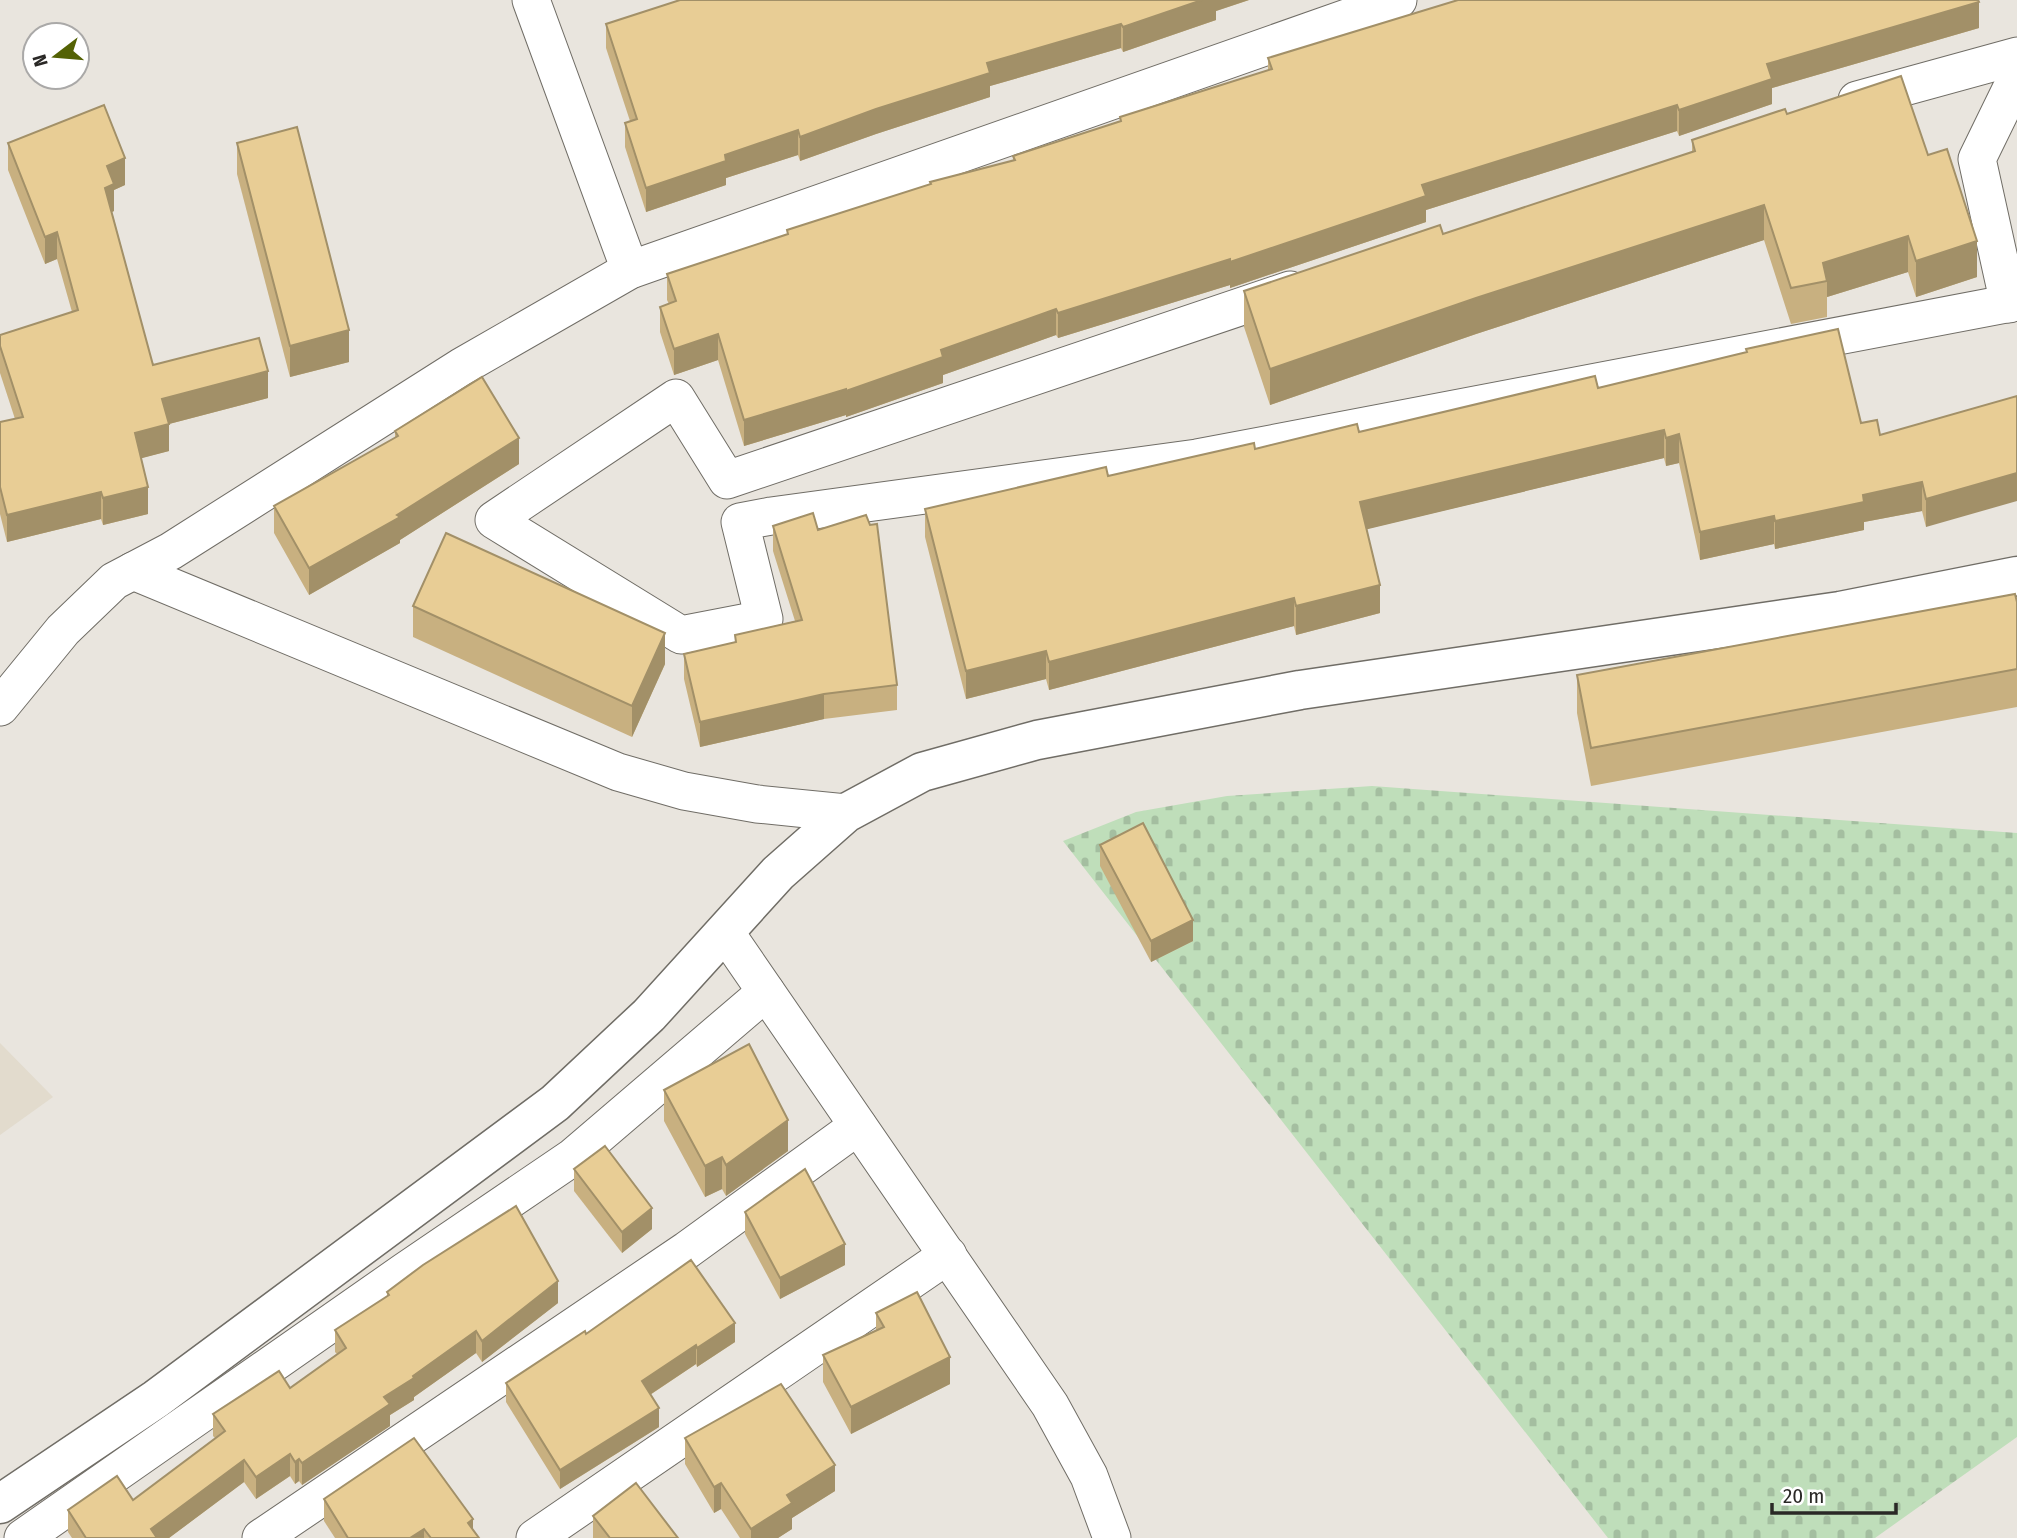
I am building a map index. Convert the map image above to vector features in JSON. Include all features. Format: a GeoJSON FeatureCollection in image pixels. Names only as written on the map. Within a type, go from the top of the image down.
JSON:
{"type":"FeatureCollection","features":[{"type":"Feature","properties":{"kind":"main road"},"geometry":{"type":"LineString","coordinates":[[0,1504],[156,1399],[555,1103],[649,1015],[778,873],[846,813],[922,772],[1037,740],[1300,690],[1840,611],[2017,576]]}},
{"type":"Feature","properties":{"kind":"street"},"geometry":{"type":"LineString","coordinates":[[531,0],[630,270]]}},
{"type":"Feature","properties":{"kind":"street"},"geometry":{"type":"LineString","coordinates":[[0,707],[63,630],[114,582],[171,551],[461,367],[630,270],[1398,0]]}},
{"type":"Feature","properties":{"kind":"street"},"geometry":{"type":"LineString","coordinates":[[1821,110],[2017,56]]}},
{"type":"Feature","properties":{"kind":"street"},"geometry":{"type":"LineString","coordinates":[[1320,280],[727,480],[676,398],[494,520],[681,635],[764,619],[740,522],[1196,458],[2013,303],[1977,159],[2017,77]]}},
{"type":"Feature","properties":{"kind":"street"},"geometry":{"type":"LineString","coordinates":[[133,571],[618,772],[684,790],[745,802],[846,813]]}},
{"type":"Feature","properties":{"kind":"street"},"geometry":{"type":"LineString","coordinates":[[724,932],[1051,1405],[1089,1476],[1112,1538]]}},
{"type":"Feature","properties":{"kind":"street"},"geometry":{"type":"LineString","coordinates":[[23,1538],[573,1157],[766,992]]}},
{"type":"Feature","properties":{"kind":"street"},"geometry":{"type":"LineString","coordinates":[[261,1538],[687,1250],[858,1126]]}},
{"type":"Feature","properties":{"kind":"street"},"geometry":{"type":"LineString","coordinates":[[535,1538],[948,1255]]}},
{"type":"Feature","properties":{"kind":"shaded area"},"geometry":{"type":"Polygon","coordinates":[[[0,1043],[53,1097],[0,1135],[0,1043]]]}},
{"type":"Feature","properties":{"kind":"green space"},"geometry":{"type":"Polygon","coordinates":[[[1372,786],[2017,833],[2017,1437],[1875,1538],[1608,1538],[1063,841],[1136,812],[1227,796],[1372,786]]]}},
{"type":"Feature","properties":{"kind":"building"},"geometry":{"type":"Polygon","coordinates":[[[680,0],[1202,0],[1123,27],[1121,24],[987,63],[990,73],[876,109],[800,137],[798,130],[725,155],[726,161],[646,188],[625,123],[637,119],[606,24],[680,0]]]}},
{"type":"Feature","properties":{"kind":"building"},"geometry":{"type":"Polygon","coordinates":[[[1458,0],[1979,2],[1767,64],[1772,79],[1679,110],[1677,105],[1422,185],[1426,196],[1230,262],[1230,259],[1058,313],[1056,309],[941,350],[943,357],[846,391],[744,420],[718,334],[674,349],[660,307],[676,301],[667,274],[788,234],[787,230],[931,184],[930,182],[1015,160],[1013,156],[1121,121],[1120,117],[1272,69],[1268,58],[1458,0]]]}},
{"type":"Feature","properties":{"kind":"building"},"geometry":{"type":"Polygon","coordinates":[[[1901,76],[1928,155],[1947,149],[1977,241],[1916,261],[1908,236],[1823,263],[1827,281],[1791,288],[1764,205],[1476,298],[1270,369],[1244,291],[1440,225],[1443,234],[1695,151],[1692,140],[1785,109],[1787,114],[1901,76]]]}},
{"type":"Feature","properties":{"kind":"building"},"geometry":{"type":"Polygon","coordinates":[[[104,105],[125,158],[107,166],[114,184],[105,188],[153,365],[259,338],[268,371],[162,399],[169,424],[135,433],[148,487],[103,498],[101,492],[7,515],[0,487],[0,422],[23,417],[0,346],[0,335],[78,310],[57,232],[45,237],[8,143],[104,105]]]}},
{"type":"Feature","properties":{"kind":"building"},"geometry":{"type":"Polygon","coordinates":[[[297,127],[349,330],[290,346],[237,143],[297,127]]]}},
{"type":"Feature","properties":{"kind":"building"},"geometry":{"type":"Polygon","coordinates":[[[1838,329],[1861,423],[1877,420],[1880,435],[2017,396],[2017,473],[1926,499],[1922,482],[1863,495],[1864,502],[1775,521],[1774,516],[1700,532],[1679,434],[1666,438],[1664,430],[1360,502],[1380,585],[1296,606],[1294,598],[1049,662],[1046,651],[966,671],[925,509],[1106,467],[1108,476],[1254,443],[1255,449],[1357,424],[1359,432],[1595,376],[1598,388],[1747,352],[1746,349],[1838,329]]]}},
{"type":"Feature","properties":{"kind":"building"},"geometry":{"type":"Polygon","coordinates":[[[482,377],[519,438],[397,515],[400,517],[309,568],[274,506],[398,436],[395,431],[482,377]]]}},
{"type":"Feature","properties":{"kind":"building"},"geometry":{"type":"Polygon","coordinates":[[[813,513],[818,530],[866,515],[870,525],[877,524],[897,685],[824,694],[700,722],[684,654],[736,642],[735,635],[802,620],[773,526],[813,513]]]}},
{"type":"Feature","properties":{"kind":"building"},"geometry":{"type":"Polygon","coordinates":[[[446,533],[665,633],[632,706],[413,606],[446,533]]]}},
{"type":"Feature","properties":{"kind":"building"},"geometry":{"type":"Polygon","coordinates":[[[2015,594],[2017,669],[1591,748],[1577,675],[2015,594]]]}},
{"type":"Feature","properties":{"kind":"building"},"geometry":{"type":"Polygon","coordinates":[[[1143,823],[1193,920],[1151,941],[1100,845],[1143,823]]]}},
{"type":"Feature","properties":{"kind":"building"},"geometry":{"type":"Polygon","coordinates":[[[749,1044],[788,1120],[726,1165],[722,1157],[705,1166],[664,1090],[749,1044]]]}},
{"type":"Feature","properties":{"kind":"building"},"geometry":{"type":"Polygon","coordinates":[[[605,1146],[652,1208],[622,1232],[574,1169],[605,1146]]]}},
{"type":"Feature","properties":{"kind":"building"},"geometry":{"type":"Polygon","coordinates":[[[805,1169],[845,1244],[780,1278],[745,1212],[805,1169]]]}},
{"type":"Feature","properties":{"kind":"building"},"geometry":{"type":"Polygon","coordinates":[[[516,1206],[558,1281],[482,1341],[476,1331],[384,1397],[390,1404],[302,1463],[299,1459],[295,1462],[290,1454],[256,1477],[244,1460],[151,1529],[157,1538],[86,1538],[68,1510],[117,1476],[133,1500],[225,1431],[213,1414],[279,1371],[290,1388],[346,1348],[335,1330],[389,1295],[387,1292],[423,1265],[516,1206]]]}},
{"type":"Feature","properties":{"kind":"building"},"geometry":{"type":"Polygon","coordinates":[[[691,1260],[735,1323],[642,1381],[659,1408],[560,1470],[506,1383],[585,1331],[586,1334],[691,1260]]]}},
{"type":"Feature","properties":{"kind":"building"},"geometry":{"type":"Polygon","coordinates":[[[917,1292],[950,1357],[851,1407],[823,1355],[884,1327],[876,1313],[917,1292]]]}},
{"type":"Feature","properties":{"kind":"building"},"geometry":{"type":"Polygon","coordinates":[[[781,1384],[835,1465],[787,1495],[792,1503],[751,1529],[721,1483],[714,1487],[685,1438],[781,1384]]]}},
{"type":"Feature","properties":{"kind":"building"},"geometry":{"type":"Polygon","coordinates":[[[414,1438],[473,1519],[468,1523],[479,1538],[431,1538],[424,1529],[410,1538],[348,1538],[324,1499],[414,1438]]]}},
{"type":"Feature","properties":{"kind":"building"},"geometry":{"type":"Polygon","coordinates":[[[636,1483],[678,1538],[610,1538],[593,1516],[636,1483]]]}}]}
